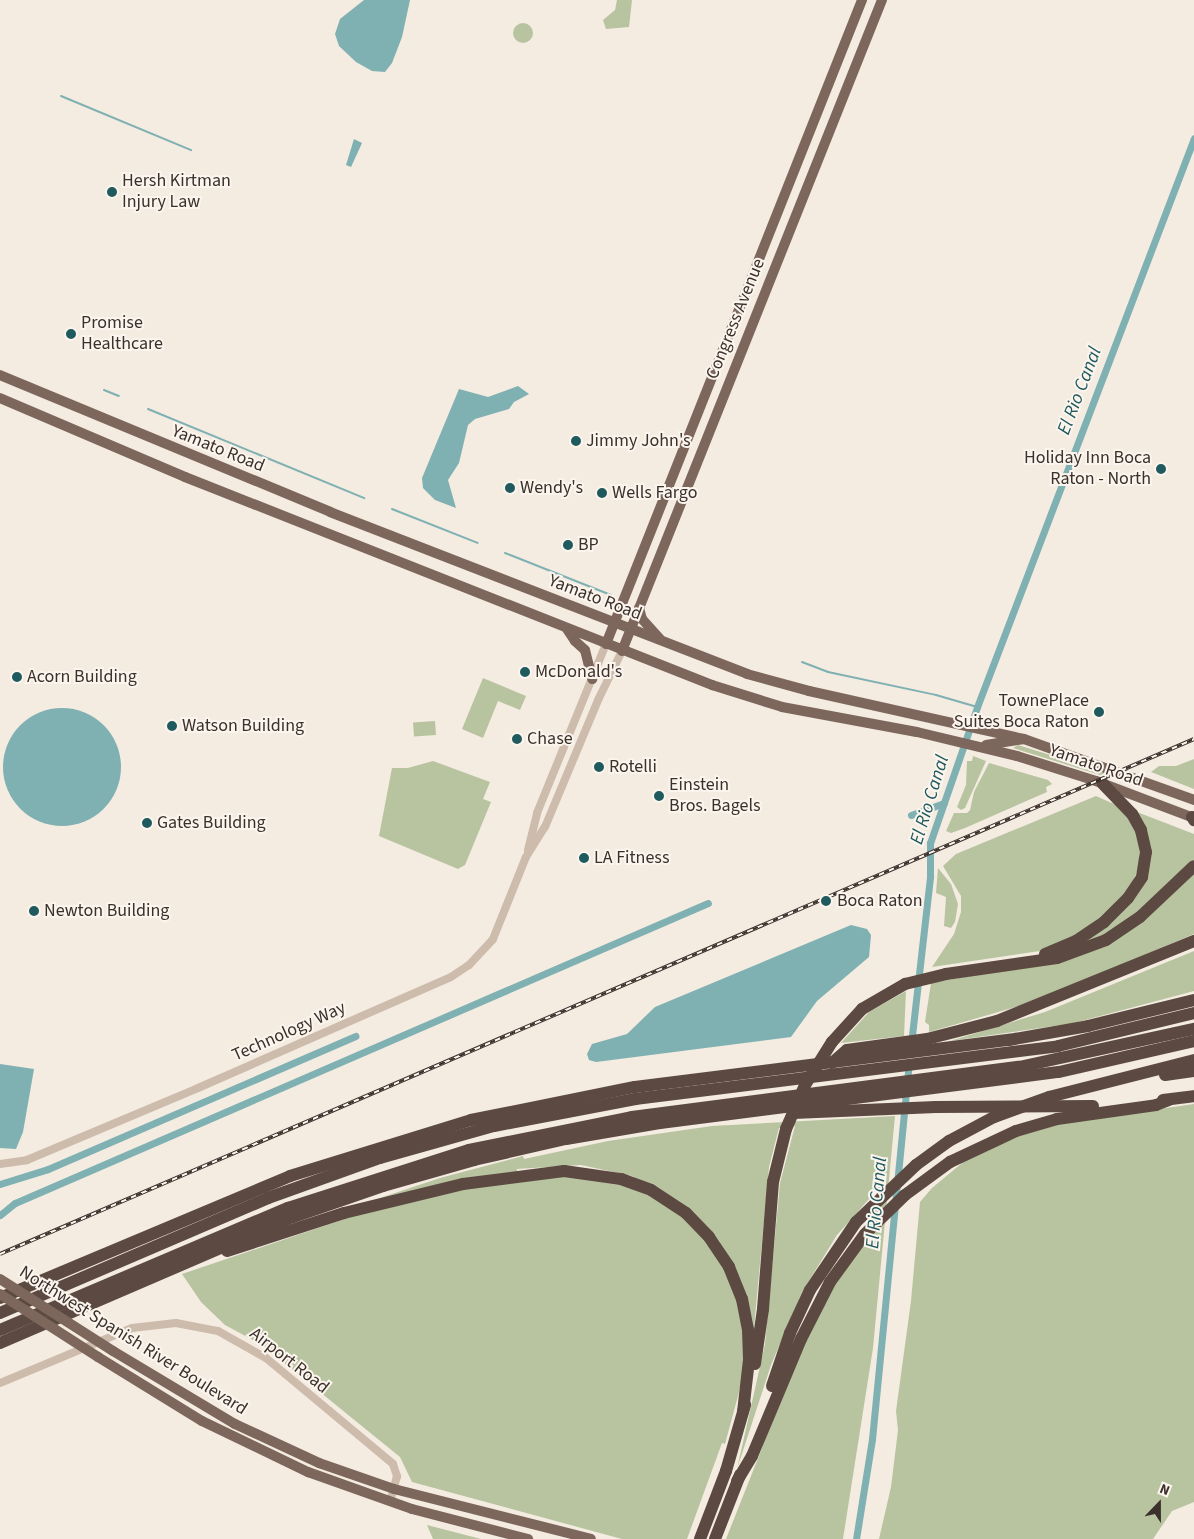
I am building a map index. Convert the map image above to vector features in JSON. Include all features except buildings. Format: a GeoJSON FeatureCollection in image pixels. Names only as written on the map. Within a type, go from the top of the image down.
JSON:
{"type":"FeatureCollection","features":[{"type":"Feature","properties":{"kind":"highway"},"geometry":{"type":"LineString","coordinates":[[1030,961],[1076,940],[1097,927],[1128,898],[1142,877],[1146,852],[1141,830],[1132,814],[1103,784]]}},
{"type":"Feature","properties":{"kind":"highway"},"geometry":{"type":"LineString","coordinates":[[700,1539],[726,1471],[743,1412],[760,1334],[772,1195],[786,1129],[805,1085],[832,1042],[862,1009],[894,989],[933,976],[1067,956],[1116,934],[1144,914],[1194,866]]}},
{"type":"Feature","properties":{"kind":"highway"},"geometry":{"type":"LineString","coordinates":[[927,1051],[1191,943]]}},
{"type":"Feature","properties":{"kind":"highway"},"geometry":{"type":"LineString","coordinates":[[0,1298],[290,1176],[448,1126],[612,1091],[891,1056],[1071,1030],[1194,1000]]}},
{"type":"Feature","properties":{"kind":"highway"},"geometry":{"type":"LineString","coordinates":[[927,1051],[1058,1046],[1194,1013]]}},
{"type":"Feature","properties":{"kind":"highway"},"geometry":{"type":"LineString","coordinates":[[924,1085],[1075,1057],[1194,1029]]}},
{"type":"Feature","properties":{"kind":"highway"},"geometry":{"type":"LineString","coordinates":[[0,1343],[300,1214],[427,1172],[566,1139],[924,1085],[1075,1069],[1194,1041]]}},
{"type":"Feature","properties":{"kind":"highway"},"geometry":{"type":"LineString","coordinates":[[0,1313],[268,1198],[433,1142],[610,1103],[891,1056]]}},
{"type":"Feature","properties":{"kind":"highway"},"geometry":{"type":"LineString","coordinates":[[715,1539],[799,1312],[832,1255],[874,1203],[916,1165],[950,1141],[994,1117],[1049,1097],[1194,1060]]}},
{"type":"Feature","properties":{"kind":"highway"},"geometry":{"type":"LineString","coordinates":[[1112,1081],[1194,1071]]}},
{"type":"Feature","properties":{"kind":"highway"},"geometry":{"type":"LineString","coordinates":[[0,1330],[281,1211],[446,1156],[632,1117],[888,1090]]}},
{"type":"Feature","properties":{"kind":"highway"},"geometry":{"type":"LineString","coordinates":[[731,1114],[921,1107],[1073,1107],[1169,1100],[1194,1096]]}},
{"type":"Feature","properties":{"kind":"highway"},"geometry":{"type":"LineString","coordinates":[[737,1481],[752,1456],[821,1297],[842,1263],[873,1226],[914,1188],[950,1162],[1016,1131],[1064,1118],[1156,1105],[1169,1100]]}},
{"type":"Feature","properties":{"kind":"highway"},"geometry":{"type":"LineString","coordinates":[[186,1262],[344,1213],[433,1190],[540,1173],[574,1171],[609,1175],[651,1190],[677,1206],[709,1237],[729,1267],[742,1299],[748,1330],[749,1360],[743,1412]]}},
{"type":"Feature","properties":{"kind":"highway"},"geometry":{"type":"LineString","coordinates":[[719,1539],[721,1525]]}},
{"type":"Feature","properties":{"kind":"main road","name":"Congress Avenue"},"geometry":{"type":"LineString","coordinates":[[606,644],[862,0]]}},
{"type":"Feature","properties":{"kind":"main road","name":"Congress Avenue"},"geometry":{"type":"LineString","coordinates":[[622,651],[882,0]]}},
{"type":"Feature","properties":{"kind":"main road","name":"Yamato Road"},"geometry":{"type":"LineString","coordinates":[[0,375],[330,512],[662,642],[790,687],[949,720],[1024,739],[1194,800]]}},
{"type":"Feature","properties":{"kind":"main road","name":"Yamato Road"},"geometry":{"type":"LineString","coordinates":[[0,398],[185,477],[712,685],[782,707],[948,738],[975,745],[1103,784],[1193,818]]}},
{"type":"Feature","properties":{"kind":"main road"},"geometry":{"type":"LineString","coordinates":[[639,608],[642,619],[662,642]]}},
{"type":"Feature","properties":{"kind":"main road"},"geometry":{"type":"LineString","coordinates":[[567,628],[575,642],[586,650],[592,679]]}},
{"type":"Feature","properties":{"kind":"main road"},"geometry":{"type":"LineString","coordinates":[[975,745],[1004,744],[1024,739]]}},
{"type":"Feature","properties":{"kind":"main road","name":"Northwest Spanish River Boulevard"},"geometry":{"type":"LineString","coordinates":[[0,1279],[193,1402],[256,1435],[319,1463],[394,1489],[591,1539]]}},
{"type":"Feature","properties":{"kind":"main road","name":"Northwest Spanish River Boulevard"},"geometry":{"type":"LineString","coordinates":[[0,1294],[182,1409],[244,1442],[330,1481],[390,1502],[528,1539]]}},
{"type":"Feature","properties":{"kind":"street","name":"Technology Way"},"geometry":{"type":"LineString","coordinates":[[0,1164],[28,1160],[457,974],[474,961],[493,939],[527,855],[537,813],[606,644]]}},
{"type":"Feature","properties":{"kind":"street","name":"Technology Way"},"geometry":{"type":"LineString","coordinates":[[527,855],[545,827],[598,698],[622,651]]}},
{"type":"Feature","properties":{"kind":"street","name":"Airport Road"},"geometry":{"type":"LineString","coordinates":[[0,1383],[132,1328],[176,1323],[203,1327],[231,1336],[266,1358],[387,1459],[397,1471],[390,1502]]}},
{"type":"Feature","properties":{"kind":"green space"},"geometry":{"type":"Polygon","coordinates":[[[617,0],[632,0],[629,27],[606,29],[603,20],[615,10],[617,0]]]}},
{"type":"Feature","properties":{"kind":"green space"},"geometry":{"type":"Polygon","coordinates":[[[523,23],[530,26],[533,33],[530,40],[523,43],[516,40],[513,33],[516,26],[523,23]]]}},
{"type":"Feature","properties":{"kind":"green space"},"geometry":{"type":"Polygon","coordinates":[[[483,678],[526,696],[520,710],[498,701],[483,738],[462,729],[483,678]]]}},
{"type":"Feature","properties":{"kind":"green space"},"geometry":{"type":"Polygon","coordinates":[[[435,721],[436,735],[414,737],[413,723],[435,721]]]}},
{"type":"Feature","properties":{"kind":"green space"},"geometry":{"type":"Polygon","coordinates":[[[1018,745],[1105,773],[1100,775],[1013,748],[1018,745]]]}},
{"type":"Feature","properties":{"kind":"green space"},"geometry":{"type":"Polygon","coordinates":[[[973,756],[986,761],[965,808],[961,810],[957,807],[966,785],[967,761],[972,761],[973,756]]]}},
{"type":"Feature","properties":{"kind":"green space"},"geometry":{"type":"Polygon","coordinates":[[[1194,759],[1194,789],[1151,772],[1159,766],[1176,766],[1194,759]]]}},
{"type":"Feature","properties":{"kind":"green space"},"geometry":{"type":"Polygon","coordinates":[[[433,761],[490,782],[483,799],[491,802],[465,865],[458,869],[379,836],[392,768],[408,768],[433,761]]]}},
{"type":"Feature","properties":{"kind":"green space"},"geometry":{"type":"Polygon","coordinates":[[[989,763],[1048,780],[1052,784],[1046,787],[1047,792],[965,828],[951,833],[946,831],[954,813],[967,813],[970,810],[974,792],[989,763]]]}},
{"type":"Feature","properties":{"kind":"green space"},"geometry":{"type":"Polygon","coordinates":[[[1096,796],[1114,804],[1130,819],[1140,843],[1139,868],[1130,887],[1107,912],[1082,932],[1040,951],[932,967],[954,934],[961,912],[961,896],[943,866],[956,854],[1096,796]]]}},
{"type":"Feature","properties":{"kind":"green space"},"geometry":{"type":"Polygon","coordinates":[[[1137,812],[1194,834],[1194,860],[1147,906],[1106,935],[1067,951],[1144,878],[1137,812]]]}},
{"type":"Feature","properties":{"kind":"green space"},"geometry":{"type":"Polygon","coordinates":[[[938,868],[951,884],[958,904],[955,922],[951,928],[944,926],[946,897],[936,893],[938,868]]]}},
{"type":"Feature","properties":{"kind":"green space"},"geometry":{"type":"Polygon","coordinates":[[[1194,873],[1194,934],[1033,1002],[929,1032],[929,1025],[925,1022],[931,983],[1077,957],[1194,873]]]}},
{"type":"Feature","properties":{"kind":"green space"},"geometry":{"type":"Polygon","coordinates":[[[1194,951],[1194,991],[1074,1023],[950,1041],[1045,1012],[1194,951]]]}},
{"type":"Feature","properties":{"kind":"green space"},"geometry":{"type":"Polygon","coordinates":[[[906,991],[904,1036],[841,1043],[869,1012],[906,991]]]}},
{"type":"Feature","properties":{"kind":"green space"},"geometry":{"type":"Polygon","coordinates":[[[1194,1104],[1194,1502],[1172,1511],[1153,1539],[879,1539],[891,1487],[898,1430],[896,1411],[911,1301],[920,1202],[932,1188],[967,1159],[1019,1136],[1068,1122],[1194,1104]]]}},
{"type":"Feature","properties":{"kind":"green space"},"geometry":{"type":"Polygon","coordinates":[[[895,1116],[873,1348],[843,1539],[726,1539],[801,1350],[839,1276],[871,1234],[877,1190],[837,1235],[802,1292],[771,1365],[737,1469],[765,1344],[780,1183],[795,1126],[779,1128],[769,1167],[753,1338],[718,1244],[720,1242],[680,1202],[632,1176],[581,1165],[517,1169],[517,1173],[380,1198],[440,1178],[523,1156],[524,1159],[608,1141],[712,1126],[895,1116]]]}},
{"type":"Feature","properties":{"kind":"green space"},"geometry":{"type":"Polygon","coordinates":[[[563,1175],[591,1176],[640,1189],[683,1216],[716,1252],[741,1305],[746,1358],[738,1396],[725,1444],[722,1443],[687,1539],[622,1539],[412,1482],[400,1457],[262,1345],[225,1325],[201,1302],[182,1274],[380,1207],[487,1184],[563,1175]]]}},
{"type":"Feature","properties":{"kind":"green space"},"geometry":{"type":"Polygon","coordinates":[[[427,1525],[481,1539],[433,1539],[427,1525]]]}},
{"type":"Feature","properties":{"kind":"water"},"geometry":{"type":"Polygon","coordinates":[[[364,0],[410,0],[402,37],[392,63],[385,72],[372,71],[356,62],[339,46],[335,34],[340,19],[364,0]]]}},
{"type":"Feature","properties":{"kind":"water"},"geometry":{"type":"Polygon","coordinates":[[[354,139],[362,143],[351,167],[346,165],[354,139]]]}},
{"type":"Feature","properties":{"kind":"water"},"geometry":{"type":"Polygon","coordinates":[[[518,386],[529,394],[514,402],[509,409],[475,419],[468,425],[459,463],[448,480],[456,508],[435,500],[423,488],[422,478],[459,389],[488,397],[518,386]]]}},
{"type":"Feature","properties":{"kind":"water"},"geometry":{"type":"Polygon","coordinates":[[[62,708],[84,713],[95,718],[111,734],[116,745],[121,767],[116,789],[111,800],[95,816],[84,821],[62,826],[40,821],[29,816],[13,800],[8,789],[3,767],[8,745],[13,734],[29,718],[40,713],[62,708]]]}},
{"type":"Feature","properties":{"kind":"water"},"geometry":{"type":"Polygon","coordinates":[[[851,925],[867,929],[871,935],[869,957],[817,1001],[791,1037],[596,1062],[589,1060],[587,1054],[592,1044],[627,1034],[655,1007],[851,925]]]}},
{"type":"Feature","properties":{"kind":"water"},"geometry":{"type":"Polygon","coordinates":[[[0,1064],[34,1069],[23,1132],[16,1149],[0,1148],[0,1064]]]}},
{"type":"Feature","properties":{"kind":"waterway"},"geometry":{"type":"LineString","coordinates":[[61,96],[191,150]]}},
{"type":"Feature","properties":{"kind":"waterway","name":"El Rio Canal"},"geometry":{"type":"LineString","coordinates":[[911,1044],[930,876],[930,843],[977,707],[1194,138]]}},
{"type":"Feature","properties":{"kind":"waterway"},"geometry":{"type":"LineString","coordinates":[[104,390],[119,396]]}},
{"type":"Feature","properties":{"kind":"waterway"},"geometry":{"type":"LineString","coordinates":[[148,409],[364,498]]}},
{"type":"Feature","properties":{"kind":"waterway"},"geometry":{"type":"LineString","coordinates":[[392,509],[478,543]]}},
{"type":"Feature","properties":{"kind":"waterway"},"geometry":{"type":"LineString","coordinates":[[505,553],[611,595]]}},
{"type":"Feature","properties":{"kind":"waterway"},"geometry":{"type":"LineString","coordinates":[[802,662],[828,672],[936,695],[977,707]]}},
{"type":"Feature","properties":{"kind":"waterway"},"geometry":{"type":"LineString","coordinates":[[911,815],[944,803]]}},
{"type":"Feature","properties":{"kind":"waterway"},"geometry":{"type":"LineString","coordinates":[[0,1215],[15,1203],[708,903]]}},
{"type":"Feature","properties":{"kind":"waterway"},"geometry":{"type":"LineString","coordinates":[[0,1184],[48,1169],[355,1036]]}},
{"type":"Feature","properties":{"kind":"waterway","name":"El Rio Canal"},"geometry":{"type":"LineString","coordinates":[[856,1539],[872,1439],[909,1062]]}},
{"type":"Feature","properties":{"kind":"railway"},"geometry":{"type":"LineString","coordinates":[[0,1254],[1194,739]]}},
{"type":"Feature","properties":{"kind":"place","name":"Hersh Kirtman Injury Law"},"geometry":{"type":"Point","coordinates":[112,192]}},
{"type":"Feature","properties":{"kind":"place","name":"Promise Healthcare"},"geometry":{"type":"Point","coordinates":[71,334]}},
{"type":"Feature","properties":{"kind":"place","name":"Jimmy John's"},"geometry":{"type":"Point","coordinates":[576,441]}},
{"type":"Feature","properties":{"kind":"place","name":"Holiday Inn Boca Raton - North"},"geometry":{"type":"Point","coordinates":[1161,469]}},
{"type":"Feature","properties":{"kind":"place","name":"Wendy's"},"geometry":{"type":"Point","coordinates":[510,488]}},
{"type":"Feature","properties":{"kind":"place","name":"Wells Fargo"},"geometry":{"type":"Point","coordinates":[602,493]}},
{"type":"Feature","properties":{"kind":"place","name":"BP"},"geometry":{"type":"Point","coordinates":[568,545]}},
{"type":"Feature","properties":{"kind":"place","name":"McDonald's"},"geometry":{"type":"Point","coordinates":[525,672]}},
{"type":"Feature","properties":{"kind":"place","name":"Acorn Building"},"geometry":{"type":"Point","coordinates":[17,677]}},
{"type":"Feature","properties":{"kind":"place","name":"TownePlace Suites Boca Raton"},"geometry":{"type":"Point","coordinates":[1099,712]}},
{"type":"Feature","properties":{"kind":"place","name":"Watson Building"},"geometry":{"type":"Point","coordinates":[172,726]}},
{"type":"Feature","properties":{"kind":"place","name":"Chase"},"geometry":{"type":"Point","coordinates":[517,739]}},
{"type":"Feature","properties":{"kind":"place","name":"Rotelli"},"geometry":{"type":"Point","coordinates":[599,767]}},
{"type":"Feature","properties":{"kind":"place","name":"Einstein Bros. Bagels"},"geometry":{"type":"Point","coordinates":[659,796]}},
{"type":"Feature","properties":{"kind":"place","name":"Gates Building"},"geometry":{"type":"Point","coordinates":[147,823]}},
{"type":"Feature","properties":{"kind":"place","name":"LA Fitness"},"geometry":{"type":"Point","coordinates":[584,858]}},
{"type":"Feature","properties":{"kind":"place","name":"Boca Raton"},"geometry":{"type":"Point","coordinates":[826,901]}},
{"type":"Feature","properties":{"kind":"place","name":"Newton Building"},"geometry":{"type":"Point","coordinates":[34,911]}}]}
